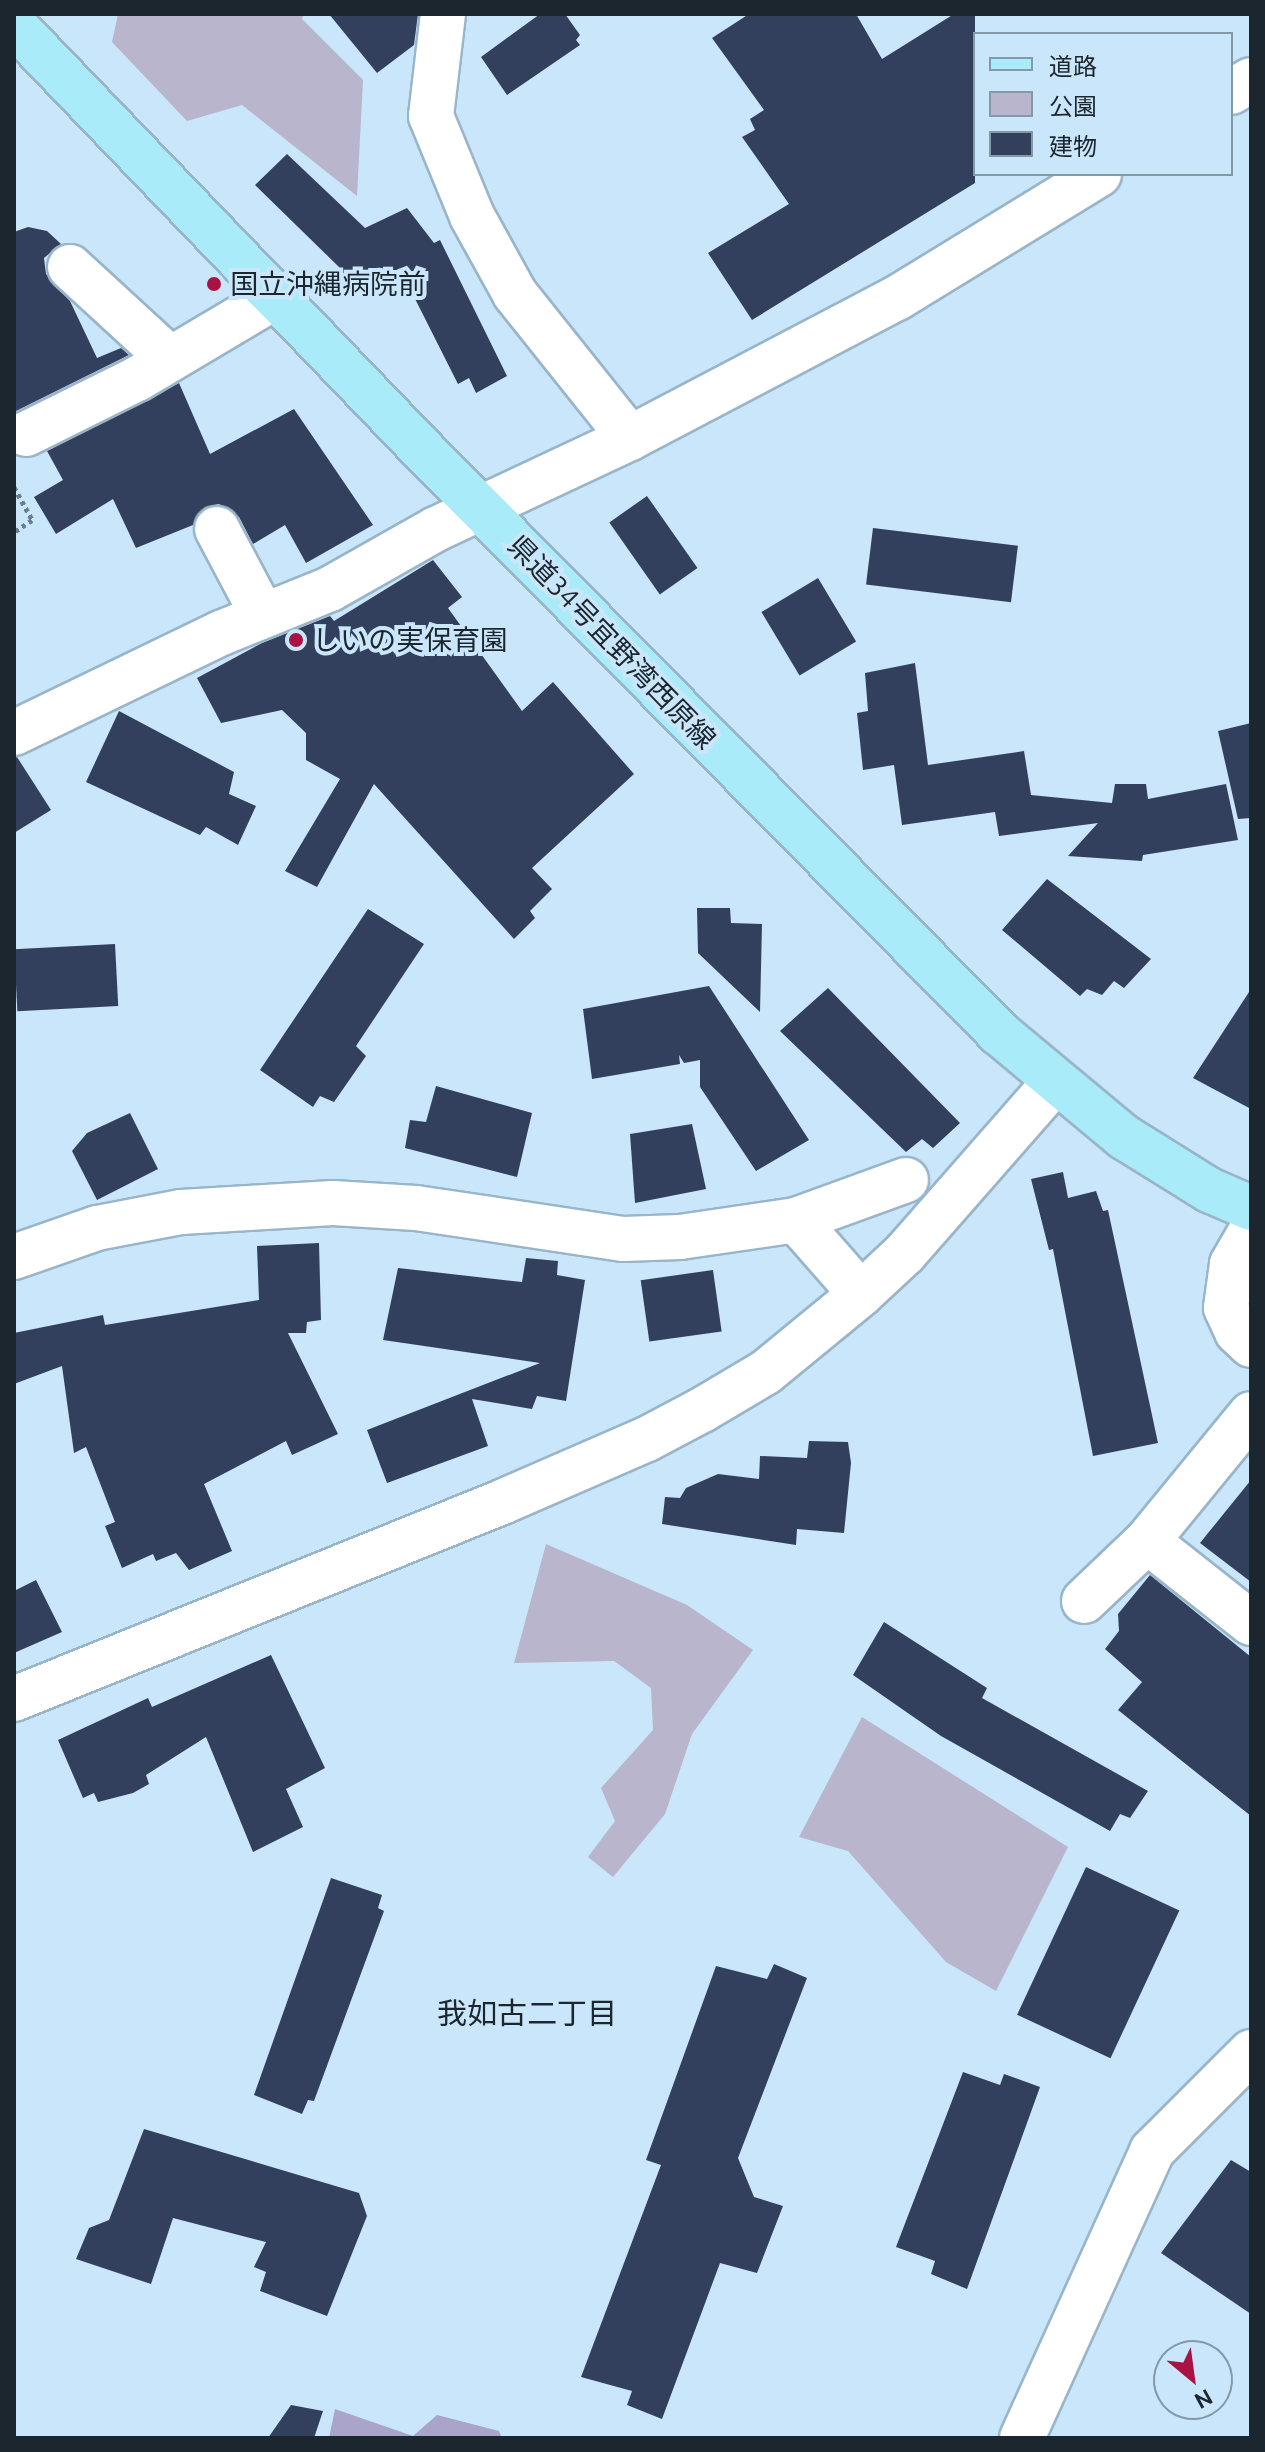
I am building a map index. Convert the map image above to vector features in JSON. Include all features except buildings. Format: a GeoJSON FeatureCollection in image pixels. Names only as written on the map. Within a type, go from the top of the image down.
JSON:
{"type":"FeatureCollection","features":[{"type":"Feature","properties":{"kind":"main road","name":"県道34号宜野湾西原線"},"geometry":{"type":"LineString","coordinates":[[14,25],[275,297],[901,936],[1054,1083],[1167,1166],[1251,1208]]}},
{"type":"Feature","properties":{"kind":"street"},"geometry":{"type":"LineString","coordinates":[[443,14],[431,116],[472,216],[515,294],[630,438]]}},
{"type":"Feature","properties":{"kind":"street"},"geometry":{"type":"LineString","coordinates":[[1233,91],[1251,80]]}},
{"type":"Feature","properties":{"kind":"street"},"geometry":{"type":"LineString","coordinates":[[14,733],[263,616],[330,589],[481,508],[630,438],[897,298],[1096,176]]}},
{"type":"Feature","properties":{"kind":"street"},"geometry":{"type":"LineString","coordinates":[[70,267],[170,359]]}},
{"type":"Feature","properties":{"kind":"street"},"geometry":{"type":"LineString","coordinates":[[26,434],[170,359],[275,297]]}},
{"type":"Feature","properties":{"kind":"street"},"geometry":{"type":"LineString","coordinates":[[217,529],[263,616]]}},
{"type":"Feature","properties":{"kind":"street"},"geometry":{"type":"LineString","coordinates":[[14,1699],[647,1439],[766,1372],[861,1294],[905,1253],[1054,1083]]}},
{"type":"Feature","properties":{"kind":"street"},"geometry":{"type":"LineString","coordinates":[[14,1257],[97,1228],[245,1206],[333,1203],[416,1208],[623,1239],[693,1236],[796,1220],[906,1180]]}},
{"type":"Feature","properties":{"kind":"street"},"geometry":{"type":"LineString","coordinates":[[796,1220],[861,1294]]}},
{"type":"Feature","properties":{"kind":"street"},"geometry":{"type":"LineString","coordinates":[[1251,1231],[1232,1264],[1226,1308],[1237,1332],[1251,1345]]}},
{"type":"Feature","properties":{"kind":"street"},"geometry":{"type":"LineString","coordinates":[[1084,1601],[1147,1541],[1251,1414]]}},
{"type":"Feature","properties":{"kind":"street"},"geometry":{"type":"LineString","coordinates":[[1147,1541],[1251,1623]]}},
{"type":"Feature","properties":{"kind":"street"},"geometry":{"type":"LineString","coordinates":[[1022,2438],[1152,2151],[1251,2052]]}},
{"type":"Feature","properties":{"kind":"path"},"geometry":{"type":"LineString","coordinates":[[14,487],[32,520],[14,532]]}},
{"type":"Feature","properties":{"kind":"green space"},"geometry":{"type":"Polygon","coordinates":[[[118,14],[304,14],[302,19],[363,80],[357,196],[242,105],[187,121],[112,42],[118,14]]]}},
{"type":"Feature","properties":{"kind":"green space"},"geometry":{"type":"Polygon","coordinates":[[[546,1544],[687,1605],[753,1650],[692,1734],[665,1814],[613,1877],[588,1857],[615,1821],[601,1788],[653,1730],[651,1688],[614,1661],[514,1663],[546,1544]]]}},
{"type":"Feature","properties":{"kind":"green space"},"geometry":{"type":"Polygon","coordinates":[[[862,1717],[1068,1847],[996,1991],[946,1962],[848,1851],[799,1837],[862,1717]]]}},
{"type":"Feature","properties":{"kind":"shaded area"},"geometry":{"type":"Polygon","coordinates":[[[335,2409],[413,2436],[437,2415],[499,2431],[502,2438],[329,2438],[335,2409]]]}},
{"type":"Feature","properties":{"kind":"place","name":"国立沖縄病院前"},"geometry":{"type":"Point","coordinates":[214,284]}},
{"type":"Feature","properties":{"kind":"place","name":"しいの実保育園"},"geometry":{"type":"Point","coordinates":[296,640]}},
{"type":"Feature","properties":{"kind":"district","name":"我如古二丁目"},"geometry":{"type":"Point","coordinates":[527,2013]}}]}
